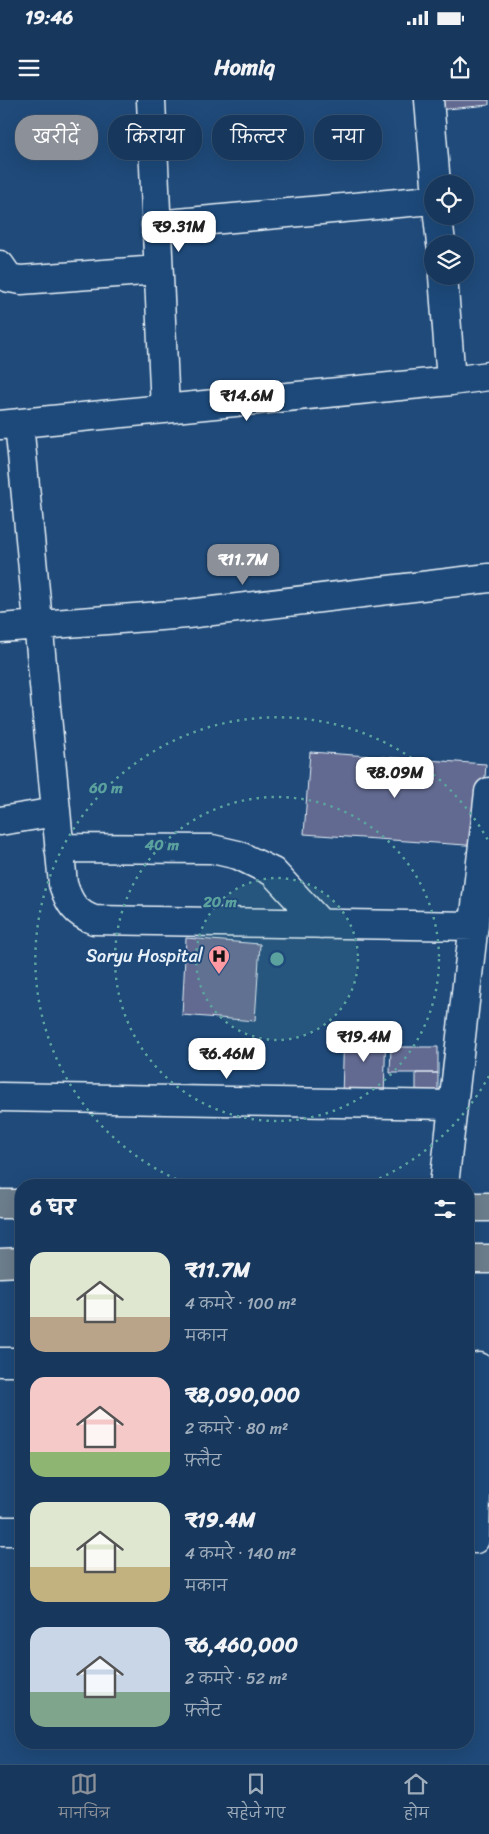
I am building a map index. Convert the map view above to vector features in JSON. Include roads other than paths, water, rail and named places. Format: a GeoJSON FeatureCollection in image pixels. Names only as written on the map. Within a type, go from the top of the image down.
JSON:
{"type":"FeatureCollection","features":[{"type":"Feature","properties":{"kind":"highway"},"geometry":{"type":"LineString","coordinates":[[0,1204],[15,1204]]}},
{"type":"Feature","properties":{"kind":"highway"},"geometry":{"type":"LineString","coordinates":[[474,1207],[489,1207]]}},
{"type":"Feature","properties":{"kind":"highway"},"geometry":{"type":"LineString","coordinates":[[474,1258],[489,1259]]}},
{"type":"Feature","properties":{"kind":"highway"},"geometry":{"type":"LineString","coordinates":[[0,1263],[15,1262]]}},
{"type":"Feature","properties":{"kind":"street"},"geometry":{"type":"LineString","coordinates":[[150,100],[165,409]]}},
{"type":"Feature","properties":{"kind":"street"},"geometry":{"type":"LineString","coordinates":[[429,100],[435,175]]}},
{"type":"Feature","properties":{"kind":"street"},"geometry":{"type":"LineString","coordinates":[[156,225],[424,201]]}},
{"type":"Feature","properties":{"kind":"street"},"geometry":{"type":"LineString","coordinates":[[0,265],[9,278],[21,280],[158,270]]}},
{"type":"Feature","properties":{"kind":"street"},"geometry":{"type":"LineString","coordinates":[[444,285],[451,382]]}},
{"type":"Feature","properties":{"kind":"street"},"geometry":{"type":"LineString","coordinates":[[474,926],[94,920],[81,915],[70,903],[63,884],[38,625],[10,424],[451,382],[489,376]]}},
{"type":"Feature","properties":{"kind":"street"},"geometry":{"type":"LineString","coordinates":[[0,628],[187,614],[489,578]]}},
{"type":"Feature","properties":{"kind":"street"},"geometry":{"type":"LineString","coordinates":[[445,1179],[489,792]]}},
{"type":"Feature","properties":{"kind":"street"},"geometry":{"type":"LineString","coordinates":[[0,821],[56,812]]}},
{"type":"Feature","properties":{"kind":"street"},"geometry":{"type":"LineString","coordinates":[[59,848],[212,850],[238,855],[273,872],[321,924]]}},
{"type":"Feature","properties":{"kind":"street"},"geometry":{"type":"LineString","coordinates":[[0,1097],[453,1105]]}},
{"type":"Feature","properties":{"kind":"street"},"geometry":{"type":"LineString","coordinates":[[0,1362],[15,1362]]}},
{"type":"Feature","properties":{"kind":"street"},"geometry":{"type":"LineString","coordinates":[[475,1539],[478,1367]]}},
{"type":"Feature","properties":{"kind":"street"},"geometry":{"type":"LineString","coordinates":[[0,1531],[15,1531]]}},
{"type":"Feature","properties":{"kind":"place","name":"Saryu Hospital"},"geometry":{"type":"Point","coordinates":[219,975]}}]}
